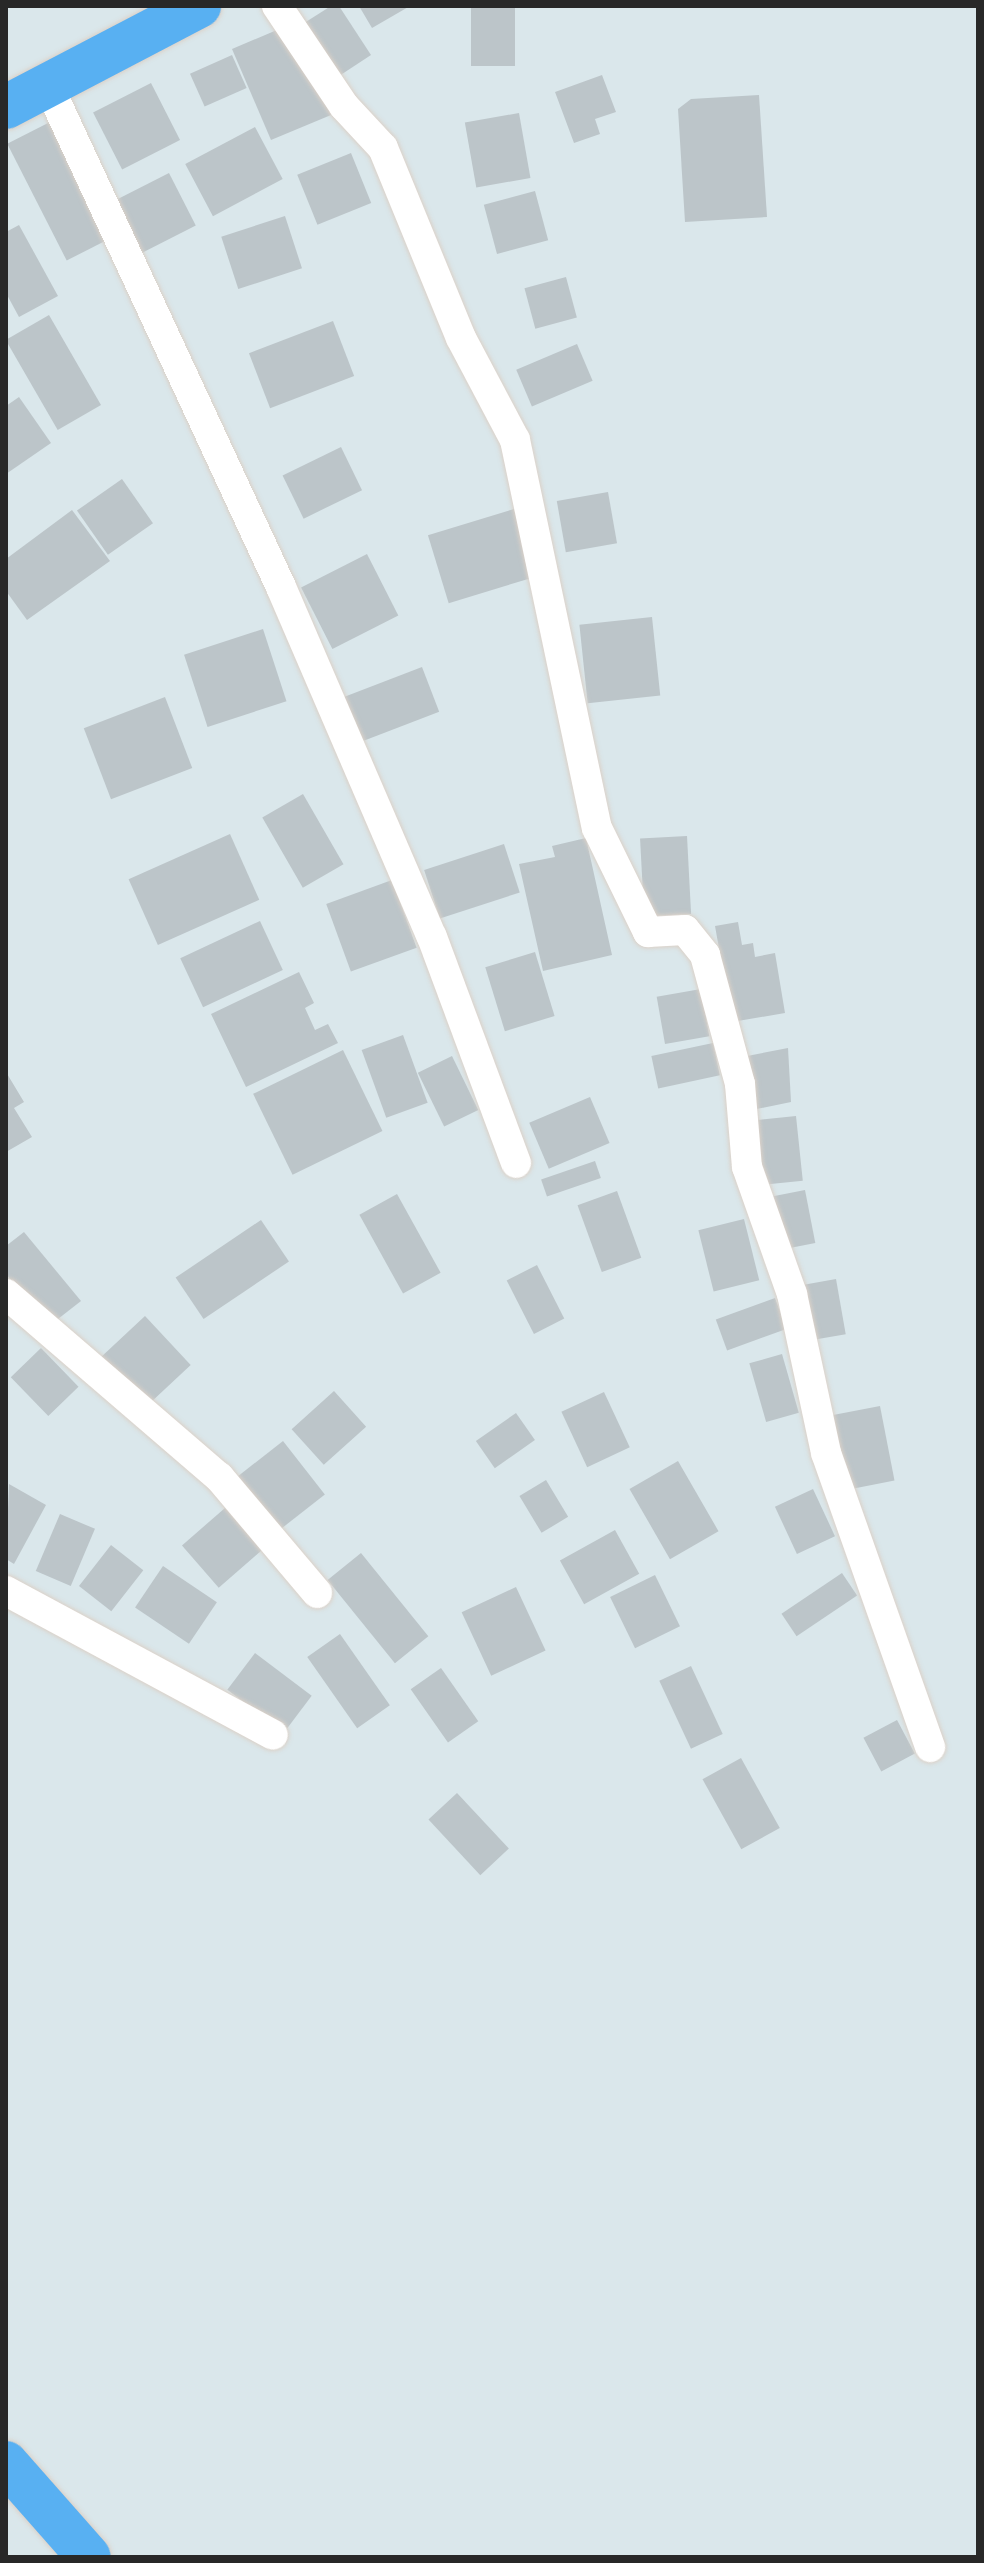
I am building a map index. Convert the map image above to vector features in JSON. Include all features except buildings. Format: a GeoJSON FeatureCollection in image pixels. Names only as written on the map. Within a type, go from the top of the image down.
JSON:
{"type":"FeatureCollection","features":[{"type":"Feature","properties":{"kind":"main road"},"geometry":{"type":"LineString","coordinates":[[6,107],[199,6]]}},
{"type":"Feature","properties":{"kind":"main road"},"geometry":{"type":"LineString","coordinates":[[6,2463],[89,2557]]}},
{"type":"Feature","properties":{"kind":"street"},"geometry":{"type":"LineString","coordinates":[[277,6],[344,106],[383,148],[461,338],[515,440],[597,828],[648,932],[685,930],[705,955],[740,1084],[747,1167],[792,1294],[826,1453],[930,1747]]}},
{"type":"Feature","properties":{"kind":"street"},"geometry":{"type":"LineString","coordinates":[[48,85],[288,601],[432,937],[516,1163]]}},
{"type":"Feature","properties":{"kind":"street"},"geometry":{"type":"LineString","coordinates":[[6,1294],[219,1477],[317,1593]]}},
{"type":"Feature","properties":{"kind":"street"},"geometry":{"type":"LineString","coordinates":[[6,1591],[273,1735]]}}]}
